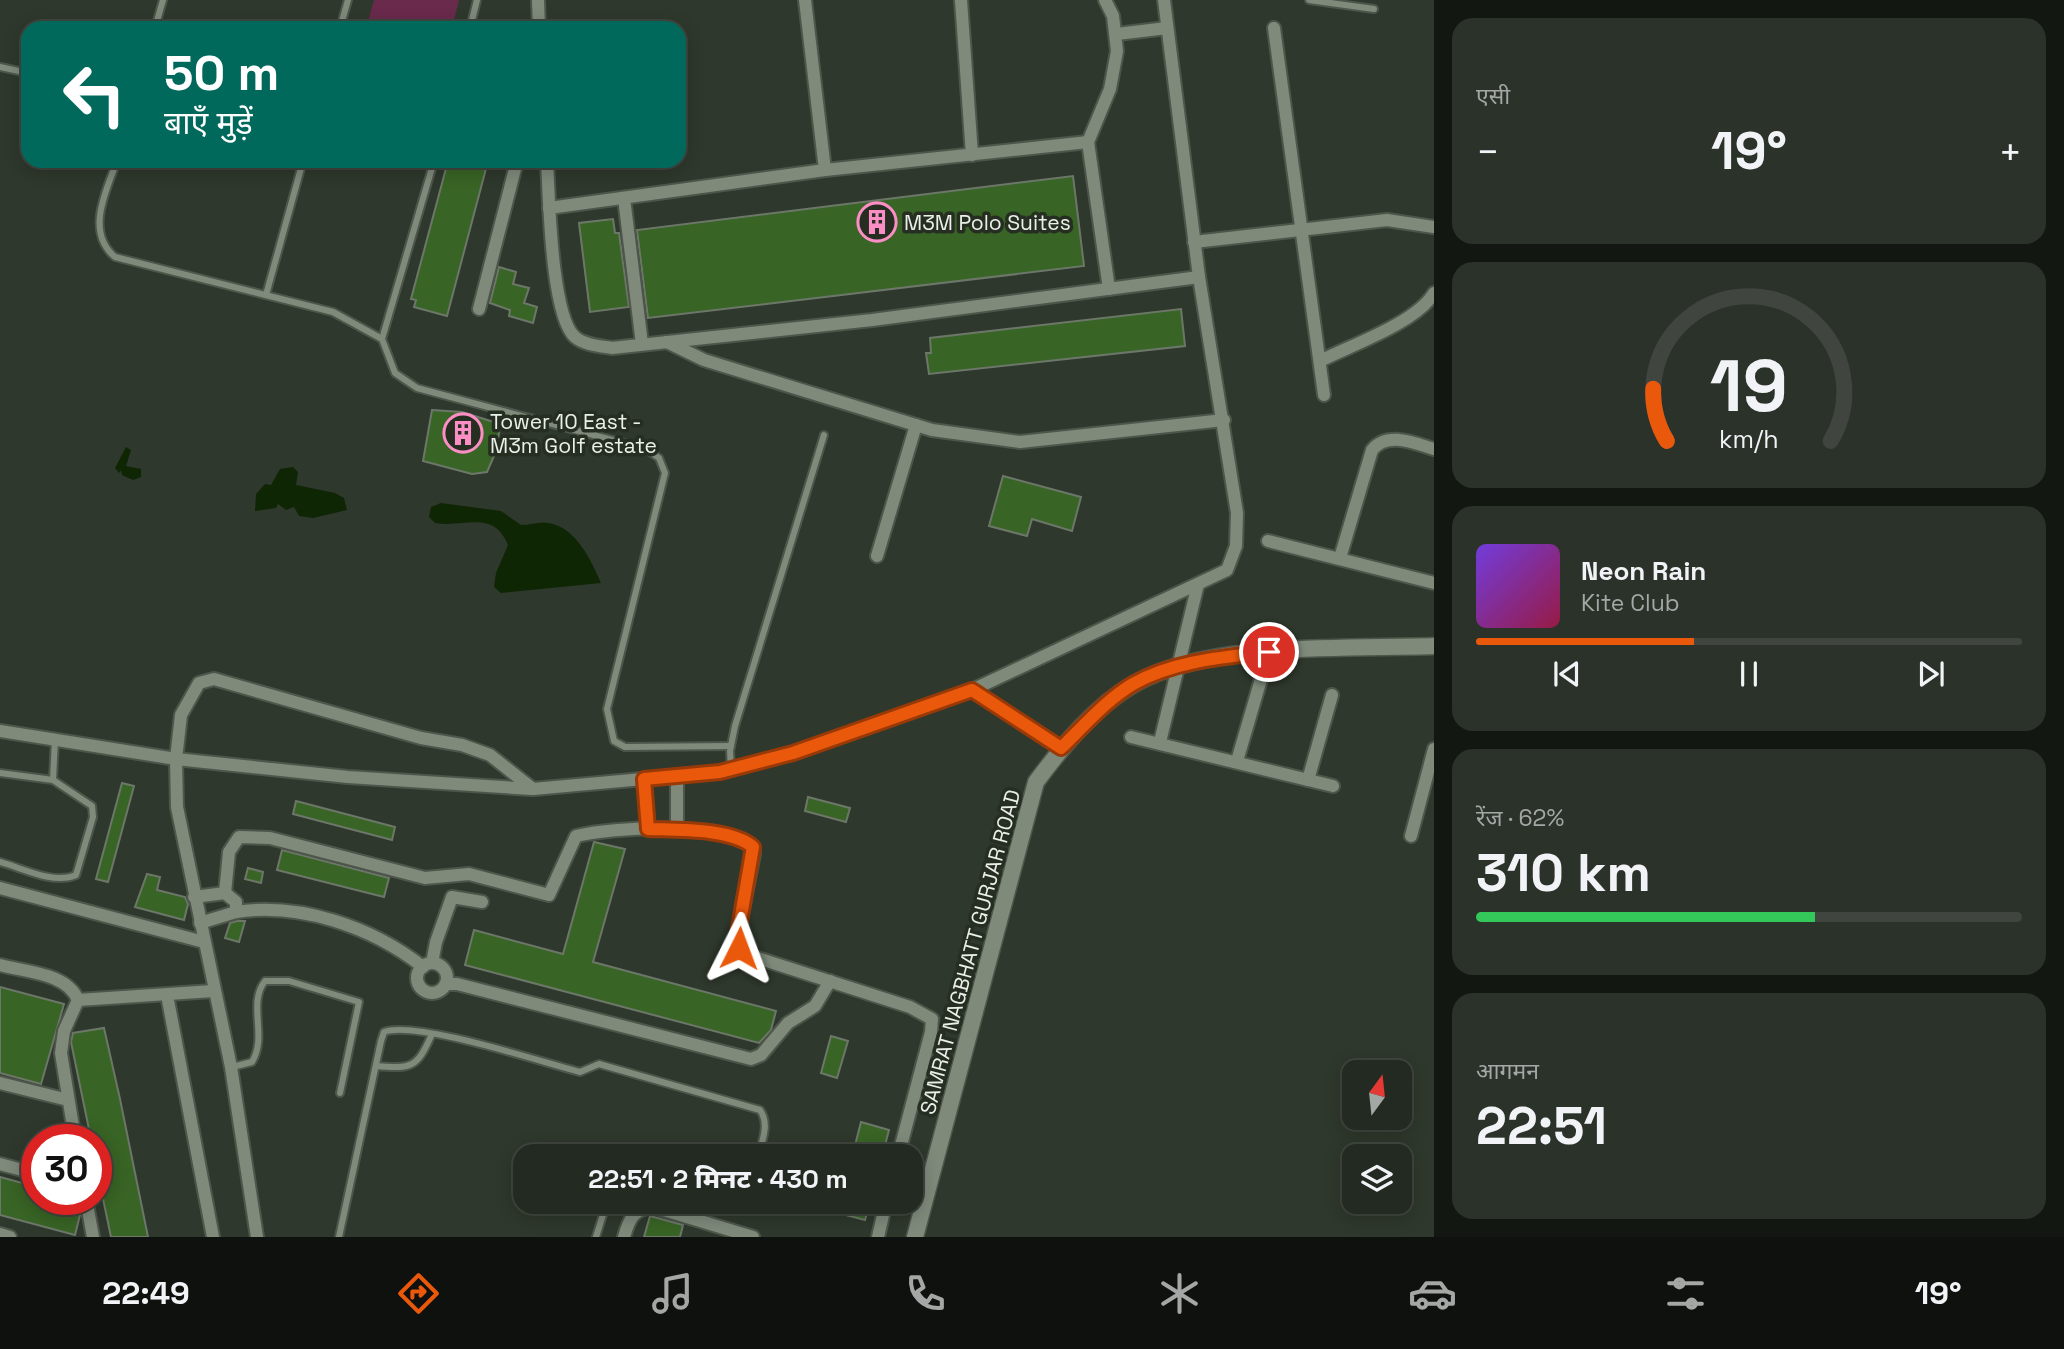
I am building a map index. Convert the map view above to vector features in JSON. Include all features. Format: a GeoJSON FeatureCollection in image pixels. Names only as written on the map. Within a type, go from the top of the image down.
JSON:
{"type":"FeatureCollection","features":[{"type":"Feature","properties":{"kind":"street"},"geometry":{"type":"LineString","coordinates":[[540,21],[538,0],[544,0]]}},
{"type":"Feature","properties":{"kind":"street"},"geometry":{"type":"LineString","coordinates":[[805,0],[825,170]]}},
{"type":"Feature","properties":{"kind":"street"},"geometry":{"type":"LineString","coordinates":[[961,0],[972,155]]}},
{"type":"Feature","properties":{"kind":"street"},"geometry":{"type":"LineString","coordinates":[[1105,0],[1117,34],[1117,51],[1110,89],[1088,142],[1109,289]]}},
{"type":"Feature","properties":{"kind":"street"},"geometry":{"type":"LineString","coordinates":[[0,731],[176,758],[348,777],[533,789],[731,769],[793,753],[972,690],[1227,570],[1236,546],[1237,513],[1194,242],[1164,0]]}},
{"type":"Feature","properties":{"kind":"street"},"geometry":{"type":"LineString","coordinates":[[1117,34],[1167,28]]}},
{"type":"Feature","properties":{"kind":"street"},"geometry":{"type":"LineString","coordinates":[[1275,28],[1324,395]]}},
{"type":"Feature","properties":{"kind":"street"},"geometry":{"type":"LineString","coordinates":[[549,208],[825,170],[1088,142]]}},
{"type":"Feature","properties":{"kind":"street"},"geometry":{"type":"LineString","coordinates":[[479,309],[515,168]]}},
{"type":"Feature","properties":{"kind":"street"},"geometry":{"type":"LineString","coordinates":[[547,168],[549,208],[561,311],[566,325],[576,339],[612,348],[1199,277]]}},
{"type":"Feature","properties":{"kind":"street"},"geometry":{"type":"LineString","coordinates":[[624,198],[642,344]]}},
{"type":"Feature","properties":{"kind":"street"},"geometry":{"type":"LineString","coordinates":[[1194,242],[1387,220],[1434,227]]}},
{"type":"Feature","properties":{"kind":"street"},"geometry":{"type":"LineString","coordinates":[[1320,361],[1403,320],[1428,303],[1434,293]]}},
{"type":"Feature","properties":{"kind":"street"},"geometry":{"type":"LineString","coordinates":[[667,342],[704,360],[916,425],[1020,442],[1224,420]]}},
{"type":"Feature","properties":{"kind":"street"},"geometry":{"type":"LineString","coordinates":[[877,556],[916,425]]}},
{"type":"Feature","properties":{"kind":"street"},"geometry":{"type":"LineString","coordinates":[[1340,558],[1371,450],[1376,445],[1401,439],[1434,449]]}},
{"type":"Feature","properties":{"kind":"street"},"geometry":{"type":"LineString","coordinates":[[1268,541],[1434,583]]}},
{"type":"Feature","properties":{"kind":"street"},"geometry":{"type":"LineString","coordinates":[[1160,742],[1198,583]]}},
{"type":"Feature","properties":{"kind":"street","name":"SAMRAT NAGBHATT GURJAR ROAD"},"geometry":{"type":"LineString","coordinates":[[915,1237],[1037,782],[1061,748],[1134,683],[1208,659],[1269,652],[1434,646]]}},
{"type":"Feature","properties":{"kind":"street"},"geometry":{"type":"LineString","coordinates":[[1237,761],[1269,652]]}},
{"type":"Feature","properties":{"kind":"street"},"geometry":{"type":"LineString","coordinates":[[257,1237],[231,1067],[213,991],[177,807],[176,758],[181,715],[199,683],[214,679],[421,737],[462,744],[490,755],[533,789]]}},
{"type":"Feature","properties":{"kind":"street"},"geometry":{"type":"LineString","coordinates":[[972,690],[1061,748]]}},
{"type":"Feature","properties":{"kind":"street"},"geometry":{"type":"LineString","coordinates":[[1308,780],[1332,695]]}},
{"type":"Feature","properties":{"kind":"street"},"geometry":{"type":"LineString","coordinates":[[1131,737],[1333,786]]}},
{"type":"Feature","properties":{"kind":"street"},"geometry":{"type":"LineString","coordinates":[[1411,836],[1434,749]]}},
{"type":"Feature","properties":{"kind":"street"},"geometry":{"type":"LineString","coordinates":[[677,776],[677,830]]}},
{"type":"Feature","properties":{"kind":"street"},"geometry":{"type":"LineString","coordinates":[[644,779],[648,829]]}},
{"type":"Feature","properties":{"kind":"street"},"geometry":{"type":"LineString","coordinates":[[225,893],[229,852],[239,837],[270,838],[425,878],[469,874],[549,895],[576,836],[613,829],[677,830],[713,832],[748,842],[753,847],[737,939],[739,948],[745,954],[910,1006],[932,1019],[931,1032],[901,1144]]}},
{"type":"Feature","properties":{"kind":"street"},"geometry":{"type":"LineString","coordinates":[[0,888],[204,942]]}},
{"type":"Feature","properties":{"kind":"street"},"geometry":{"type":"LineString","coordinates":[[194,897],[225,893],[236,902],[236,912]]}},
{"type":"Feature","properties":{"kind":"street"},"geometry":{"type":"LineString","coordinates":[[482,902],[452,897],[427,965],[417,979],[425,991],[435,993],[446,984],[457,984],[751,1059],[761,1055],[788,1023],[815,1006],[830,981]]}},
{"type":"Feature","properties":{"kind":"street"},"geometry":{"type":"LineString","coordinates":[[200,923],[256,909],[290,912],[360,929],[427,965],[445,970],[446,984]]}},
{"type":"Feature","properties":{"kind":"street"},"geometry":{"type":"LineString","coordinates":[[0,965],[67,984],[78,1000]]}},
{"type":"Feature","properties":{"kind":"street"},"geometry":{"type":"LineString","coordinates":[[78,1000],[213,991]]}},
{"type":"Feature","properties":{"kind":"street"},"geometry":{"type":"LineString","coordinates":[[167,995],[213,1237]]}},
{"type":"Feature","properties":{"kind":"street"},"geometry":{"type":"LineString","coordinates":[[72,1124],[61,1053],[64,1031],[78,1000]]}},
{"type":"Feature","properties":{"kind":"street"},"geometry":{"type":"LineString","coordinates":[[0,1083],[68,1100]]}},
{"type":"Feature","properties":{"kind":"street"},"geometry":{"type":"LineString","coordinates":[[0,1164],[21,1170]]}},
{"type":"Feature","properties":{"kind":"street"},"geometry":{"type":"LineString","coordinates":[[624,1237],[628,1220],[644,1208],[654,1208],[753,1237]]}},
{"type":"Feature","properties":{"kind":"street"},"geometry":{"type":"LineString","coordinates":[[878,1237],[883,1214]]}},
{"type":"Feature","properties":{"kind":"street"},"geometry":{"type":"LineString","coordinates":[[89,1215],[93,1237]]}},
{"type":"Feature","properties":{"kind":"street"},"geometry":{"type":"LineString","coordinates":[[0,1234],[10,1237]]}},
{"type":"Feature","properties":{"kind":"lane"},"geometry":{"type":"LineString","coordinates":[[157,21],[163,0]]}},
{"type":"Feature","properties":{"kind":"lane"},"geometry":{"type":"LineString","coordinates":[[342,21],[348,0]]}},
{"type":"Feature","properties":{"kind":"lane"},"geometry":{"type":"LineString","coordinates":[[472,21],[477,0]]}},
{"type":"Feature","properties":{"kind":"lane"},"geometry":{"type":"LineString","coordinates":[[1308,0],[1374,9]]}},
{"type":"Feature","properties":{"kind":"lane"},"geometry":{"type":"LineString","coordinates":[[0,68],[21,72]]}},
{"type":"Feature","properties":{"kind":"lane"},"geometry":{"type":"LineString","coordinates":[[115,168],[100,209],[100,232],[104,248],[114,257],[333,312],[382,339]]}},
{"type":"Feature","properties":{"kind":"lane"},"geometry":{"type":"LineString","coordinates":[[266,295],[301,168]]}},
{"type":"Feature","properties":{"kind":"lane"},"geometry":{"type":"LineString","coordinates":[[432,168],[382,339],[395,373],[416,388],[646,449],[659,457],[665,473],[607,709],[609,725],[614,741],[625,747],[731,746]]}},
{"type":"Feature","properties":{"kind":"lane"},"geometry":{"type":"LineString","coordinates":[[731,769],[731,746],[824,435]]}},
{"type":"Feature","properties":{"kind":"lane"},"geometry":{"type":"LineString","coordinates":[[53,780],[55,739]]}},
{"type":"Feature","properties":{"kind":"lane"},"geometry":{"type":"LineString","coordinates":[[0,773],[53,780],[92,806],[93,817],[76,874],[69,878],[52,878],[0,862]]}},
{"type":"Feature","properties":{"kind":"lane"},"geometry":{"type":"LineString","coordinates":[[231,1067],[252,1062],[258,1051],[259,988],[265,981],[289,981],[359,1002],[340,1093]]}},
{"type":"Feature","properties":{"kind":"lane"},"geometry":{"type":"LineString","coordinates":[[339,1237],[384,1032],[395,1028],[432,1034],[580,1072],[599,1064],[760,1110],[765,1117],[761,1144]]}},
{"type":"Feature","properties":{"kind":"lane"},"geometry":{"type":"LineString","coordinates":[[376,1066],[413,1066],[421,1058],[432,1034]]}},
{"type":"Feature","properties":{"kind":"lane"},"geometry":{"type":"LineString","coordinates":[[596,1237],[603,1214]]}},
{"type":"Feature","properties":{"kind":"shaded area"},"geometry":{"type":"Polygon","coordinates":[[[374,0],[459,0],[454,21],[368,21],[374,0]]]}},
{"type":"Feature","properties":{"kind":"shaded area"},"geometry":{"type":"Polygon","coordinates":[[[126,447],[131,450],[126,466],[141,469],[141,477],[133,480],[115,468],[126,447]]]}},
{"type":"Feature","properties":{"kind":"shaded area"},"geometry":{"type":"Polygon","coordinates":[[[293,467],[298,472],[296,485],[335,493],[344,498],[347,510],[313,518],[299,516],[294,507],[286,510],[278,504],[276,508],[255,511],[256,494],[265,484],[271,485],[280,469],[293,467]]]}},
{"type":"Feature","properties":{"kind":"shaded area"},"geometry":{"type":"Polygon","coordinates":[[[441,503],[501,511],[521,525],[545,523],[558,526],[567,531],[581,546],[601,583],[501,593],[494,587],[496,573],[508,545],[502,534],[495,527],[477,522],[435,523],[429,517],[431,507],[441,503]]]}},
{"type":"Feature","properties":{"kind":"building"},"geometry":{"type":"Polygon","coordinates":[[[446,168],[486,168],[447,316],[414,307],[416,300],[411,299],[446,168]]]}},
{"type":"Feature","properties":{"kind":"building"},"geometry":{"type":"Polygon","coordinates":[[[1073,176],[1084,266],[648,318],[637,230],[1073,176]]]}},
{"type":"Feature","properties":{"kind":"building"},"geometry":{"type":"Polygon","coordinates":[[[613,219],[615,233],[619,233],[629,307],[590,312],[579,223],[613,219]]]}},
{"type":"Feature","properties":{"kind":"building"},"geometry":{"type":"Polygon","coordinates":[[[499,267],[516,272],[513,284],[529,288],[524,303],[537,307],[533,323],[509,316],[510,310],[490,303],[499,267]]]}},
{"type":"Feature","properties":{"kind":"building"},"geometry":{"type":"Polygon","coordinates":[[[1181,309],[1185,346],[929,374],[926,353],[931,353],[930,338],[1181,309]]]}},
{"type":"Feature","properties":{"kind":"building","name":"Tower 10 East - M3m Golf estate"},"geometry":{"type":"Polygon","coordinates":[[[432,410],[462,412],[500,424],[497,449],[487,472],[472,474],[423,461],[432,410]]]}},
{"type":"Feature","properties":{"kind":"building"},"geometry":{"type":"Polygon","coordinates":[[[1003,476],[1081,497],[1072,531],[1032,519],[1027,536],[989,526],[1003,476]]]}},
{"type":"Feature","properties":{"kind":"building"},"geometry":{"type":"Polygon","coordinates":[[[122,783],[134,786],[108,882],[96,879],[122,783]]]}},
{"type":"Feature","properties":{"kind":"building"},"geometry":{"type":"Polygon","coordinates":[[[808,797],[850,808],[846,822],[805,811],[808,797]]]}},
{"type":"Feature","properties":{"kind":"building"},"geometry":{"type":"Polygon","coordinates":[[[296,801],[395,827],[392,840],[293,814],[296,801]]]}},
{"type":"Feature","properties":{"kind":"building"},"geometry":{"type":"Polygon","coordinates":[[[594,842],[625,849],[593,962],[776,1011],[771,1030],[759,1043],[465,965],[474,930],[563,954],[594,842]]]}},
{"type":"Feature","properties":{"kind":"building"},"geometry":{"type":"Polygon","coordinates":[[[282,850],[389,878],[384,897],[277,870],[282,850]]]}},
{"type":"Feature","properties":{"kind":"building"},"geometry":{"type":"Polygon","coordinates":[[[248,868],[263,872],[261,883],[245,879],[248,868]]]}},
{"type":"Feature","properties":{"kind":"building"},"geometry":{"type":"Polygon","coordinates":[[[147,874],[160,877],[157,890],[185,897],[188,904],[184,920],[135,907],[147,874]]]}},
{"type":"Feature","properties":{"kind":"building"},"geometry":{"type":"Polygon","coordinates":[[[245,921],[239,942],[225,938],[230,923],[245,921]]]}},
{"type":"Feature","properties":{"kind":"building"},"geometry":{"type":"Polygon","coordinates":[[[0,987],[64,1004],[41,1084],[0,1073],[0,987]]]}},
{"type":"Feature","properties":{"kind":"building"},"geometry":{"type":"Polygon","coordinates":[[[104,1028],[148,1237],[111,1237],[106,1215],[112,1215],[112,1124],[88,1124],[71,1042],[73,1033],[104,1028]]]}},
{"type":"Feature","properties":{"kind":"building"},"geometry":{"type":"Polygon","coordinates":[[[831,1036],[848,1041],[837,1078],[821,1073],[831,1036]]]}},
{"type":"Feature","properties":{"kind":"building"},"geometry":{"type":"Polygon","coordinates":[[[861,1122],[889,1130],[885,1144],[855,1144],[861,1122]]]}},
{"type":"Feature","properties":{"kind":"building"},"geometry":{"type":"Polygon","coordinates":[[[0,1177],[21,1183],[21,1215],[80,1215],[75,1235],[0,1215],[0,1177]]]}},
{"type":"Feature","properties":{"kind":"building"},"geometry":{"type":"Polygon","coordinates":[[[842,1214],[867,1214],[865,1220],[842,1214]]]}},
{"type":"Feature","properties":{"kind":"building"},"geometry":{"type":"Polygon","coordinates":[[[650,1216],[683,1225],[680,1237],[644,1237],[650,1216]]]}},
{"type":"Feature","properties":{"kind":"place","name":"M3M Polo Suites"},"geometry":{"type":"Point","coordinates":[877,222]}},
{"type":"Feature","properties":{"kind":"place","name":"Tower 10 East - M3m Golf estate"},"geometry":{"type":"Point","coordinates":[463,433]}},
{"type":"Feature","properties":{"kind":"route"},"geometry":{"type":"LineString","coordinates":[[739,948],[737,939],[754,854],[753,847],[748,842],[713,832],[648,829],[644,779],[720,772],[793,753],[972,690],[1061,748],[1134,683],[1208,659],[1269,652]]}}]}
